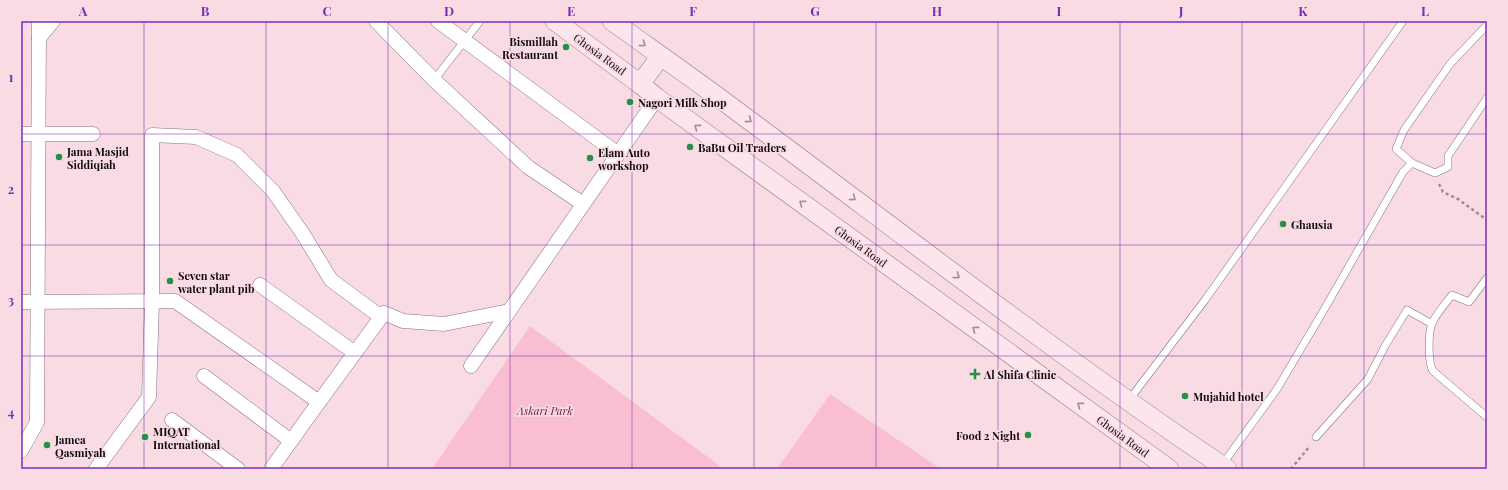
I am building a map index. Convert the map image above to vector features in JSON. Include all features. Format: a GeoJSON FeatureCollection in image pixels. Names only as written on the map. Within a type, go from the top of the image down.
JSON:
{"type":"FeatureCollection","features":[{"type":"Feature","properties":{"kind":"main road","name":"Ghosia Road"},"geometry":{"type":"LineString","coordinates":[[555,21],[657,98],[1169,469]]}},
{"type":"Feature","properties":{"kind":"main road"},"geometry":{"type":"LineString","coordinates":[[612,21],[729,105],[920,249],[1128,401],[1224,467]]}},
{"type":"Feature","properties":{"kind":"main road"},"geometry":{"type":"LineString","coordinates":[[640,84],[661,56]]}},
{"type":"Feature","properties":{"kind":"street"},"geometry":{"type":"LineString","coordinates":[[21,451],[37,422],[39,21]]}},
{"type":"Feature","properties":{"kind":"street"},"geometry":{"type":"LineString","coordinates":[[39,38],[53,21]]}},
{"type":"Feature","properties":{"kind":"street"},"geometry":{"type":"LineString","coordinates":[[376,21],[434,80],[528,168],[583,204]]}},
{"type":"Feature","properties":{"kind":"street"},"geometry":{"type":"LineString","coordinates":[[438,21],[618,154]]}},
{"type":"Feature","properties":{"kind":"street"},"geometry":{"type":"LineString","coordinates":[[471,366],[657,98]]}},
{"type":"Feature","properties":{"kind":"street"},"geometry":{"type":"LineString","coordinates":[[21,134],[93,134]]}},
{"type":"Feature","properties":{"kind":"street"},"geometry":{"type":"LineString","coordinates":[[96,469],[150,397],[152,302],[152,135],[196,137],[237,155],[273,191],[303,234],[331,280],[381,317]]}},
{"type":"Feature","properties":{"kind":"street"},"geometry":{"type":"LineString","coordinates":[[260,285],[355,352]]}},
{"type":"Feature","properties":{"kind":"street"},"geometry":{"type":"LineString","coordinates":[[21,302],[175,302],[318,402]]}},
{"type":"Feature","properties":{"kind":"street"},"geometry":{"type":"LineString","coordinates":[[271,469],[318,402],[384,313],[403,321],[444,324],[509,311]]}},
{"type":"Feature","properties":{"kind":"street"},"geometry":{"type":"LineString","coordinates":[[204,376],[291,441]]}},
{"type":"Feature","properties":{"kind":"street"},"geometry":{"type":"LineString","coordinates":[[172,420],[238,469]]}},
{"type":"Feature","properties":{"kind":"lane"},"geometry":{"type":"LineString","coordinates":[[434,80],[480,21]]}},
{"type":"Feature","properties":{"kind":"lane"},"geometry":{"type":"LineString","coordinates":[[1128,401],[1209,294],[1403,21]]}},
{"type":"Feature","properties":{"kind":"lane"},"geometry":{"type":"LineString","coordinates":[[1487,25],[1450,64],[1404,130],[1396,149],[1412,162],[1435,173],[1448,167],[1448,156],[1487,98]]}},
{"type":"Feature","properties":{"kind":"lane"},"geometry":{"type":"LineString","coordinates":[[1224,467],[1277,389],[1403,172],[1412,162]]}},
{"type":"Feature","properties":{"kind":"lane"},"geometry":{"type":"LineString","coordinates":[[1487,278],[1485,288],[1469,302],[1452,295],[1432,324],[1429,347],[1430,368],[1487,418]]}},
{"type":"Feature","properties":{"kind":"lane"},"geometry":{"type":"LineString","coordinates":[[1316,437],[1368,379],[1385,346],[1407,310],[1432,324]]}},
{"type":"Feature","properties":{"kind":"path"},"geometry":{"type":"LineString","coordinates":[[1435,173],[1443,192],[1458,199],[1487,220]]}},
{"type":"Feature","properties":{"kind":"path"},"geometry":{"type":"LineString","coordinates":[[1291,469],[1316,437]]}},
{"type":"Feature","properties":{"kind":"green space","name":"Askari Park"},"geometry":{"type":"Polygon","coordinates":[[[530,326],[724,469],[432,469],[530,326]]]}},
{"type":"Feature","properties":{"kind":"green space"},"geometry":{"type":"Polygon","coordinates":[[[830,394],[941,469],[777,469],[830,394]]]}},
{"type":"Feature","properties":{"kind":"place","name":"Bismillah Restaurant"},"geometry":{"type":"Point","coordinates":[566,47]}},
{"type":"Feature","properties":{"kind":"place","name":"Nagori Milk Shop"},"geometry":{"type":"Point","coordinates":[630,102]}},
{"type":"Feature","properties":{"kind":"place","name":"BaBu Oil Traders"},"geometry":{"type":"Point","coordinates":[690,147]}},
{"type":"Feature","properties":{"kind":"place","name":"Jama Masjid Siddiqiah"},"geometry":{"type":"Point","coordinates":[59,157]}},
{"type":"Feature","properties":{"kind":"place","name":"Elam Auto workshop"},"geometry":{"type":"Point","coordinates":[590,158]}},
{"type":"Feature","properties":{"kind":"place","name":"Ghausia"},"geometry":{"type":"Point","coordinates":[1283,224]}},
{"type":"Feature","properties":{"kind":"place","name":"Seven star water plant pib"},"geometry":{"type":"Point","coordinates":[170,281]}},
{"type":"Feature","properties":{"kind":"place","name":"Al Shifa Clinic"},"geometry":{"type":"Point","coordinates":[975,374]}},
{"type":"Feature","properties":{"kind":"place","name":"Mujahid hotel"},"geometry":{"type":"Point","coordinates":[1185,396]}},
{"type":"Feature","properties":{"kind":"place","name":"Food 2 Night"},"geometry":{"type":"Point","coordinates":[1028,435]}},
{"type":"Feature","properties":{"kind":"place","name":"MIQAT International"},"geometry":{"type":"Point","coordinates":[145,437]}},
{"type":"Feature","properties":{"kind":"place","name":"Jamea Qasmiyah"},"geometry":{"type":"Point","coordinates":[47,445]}}]}
